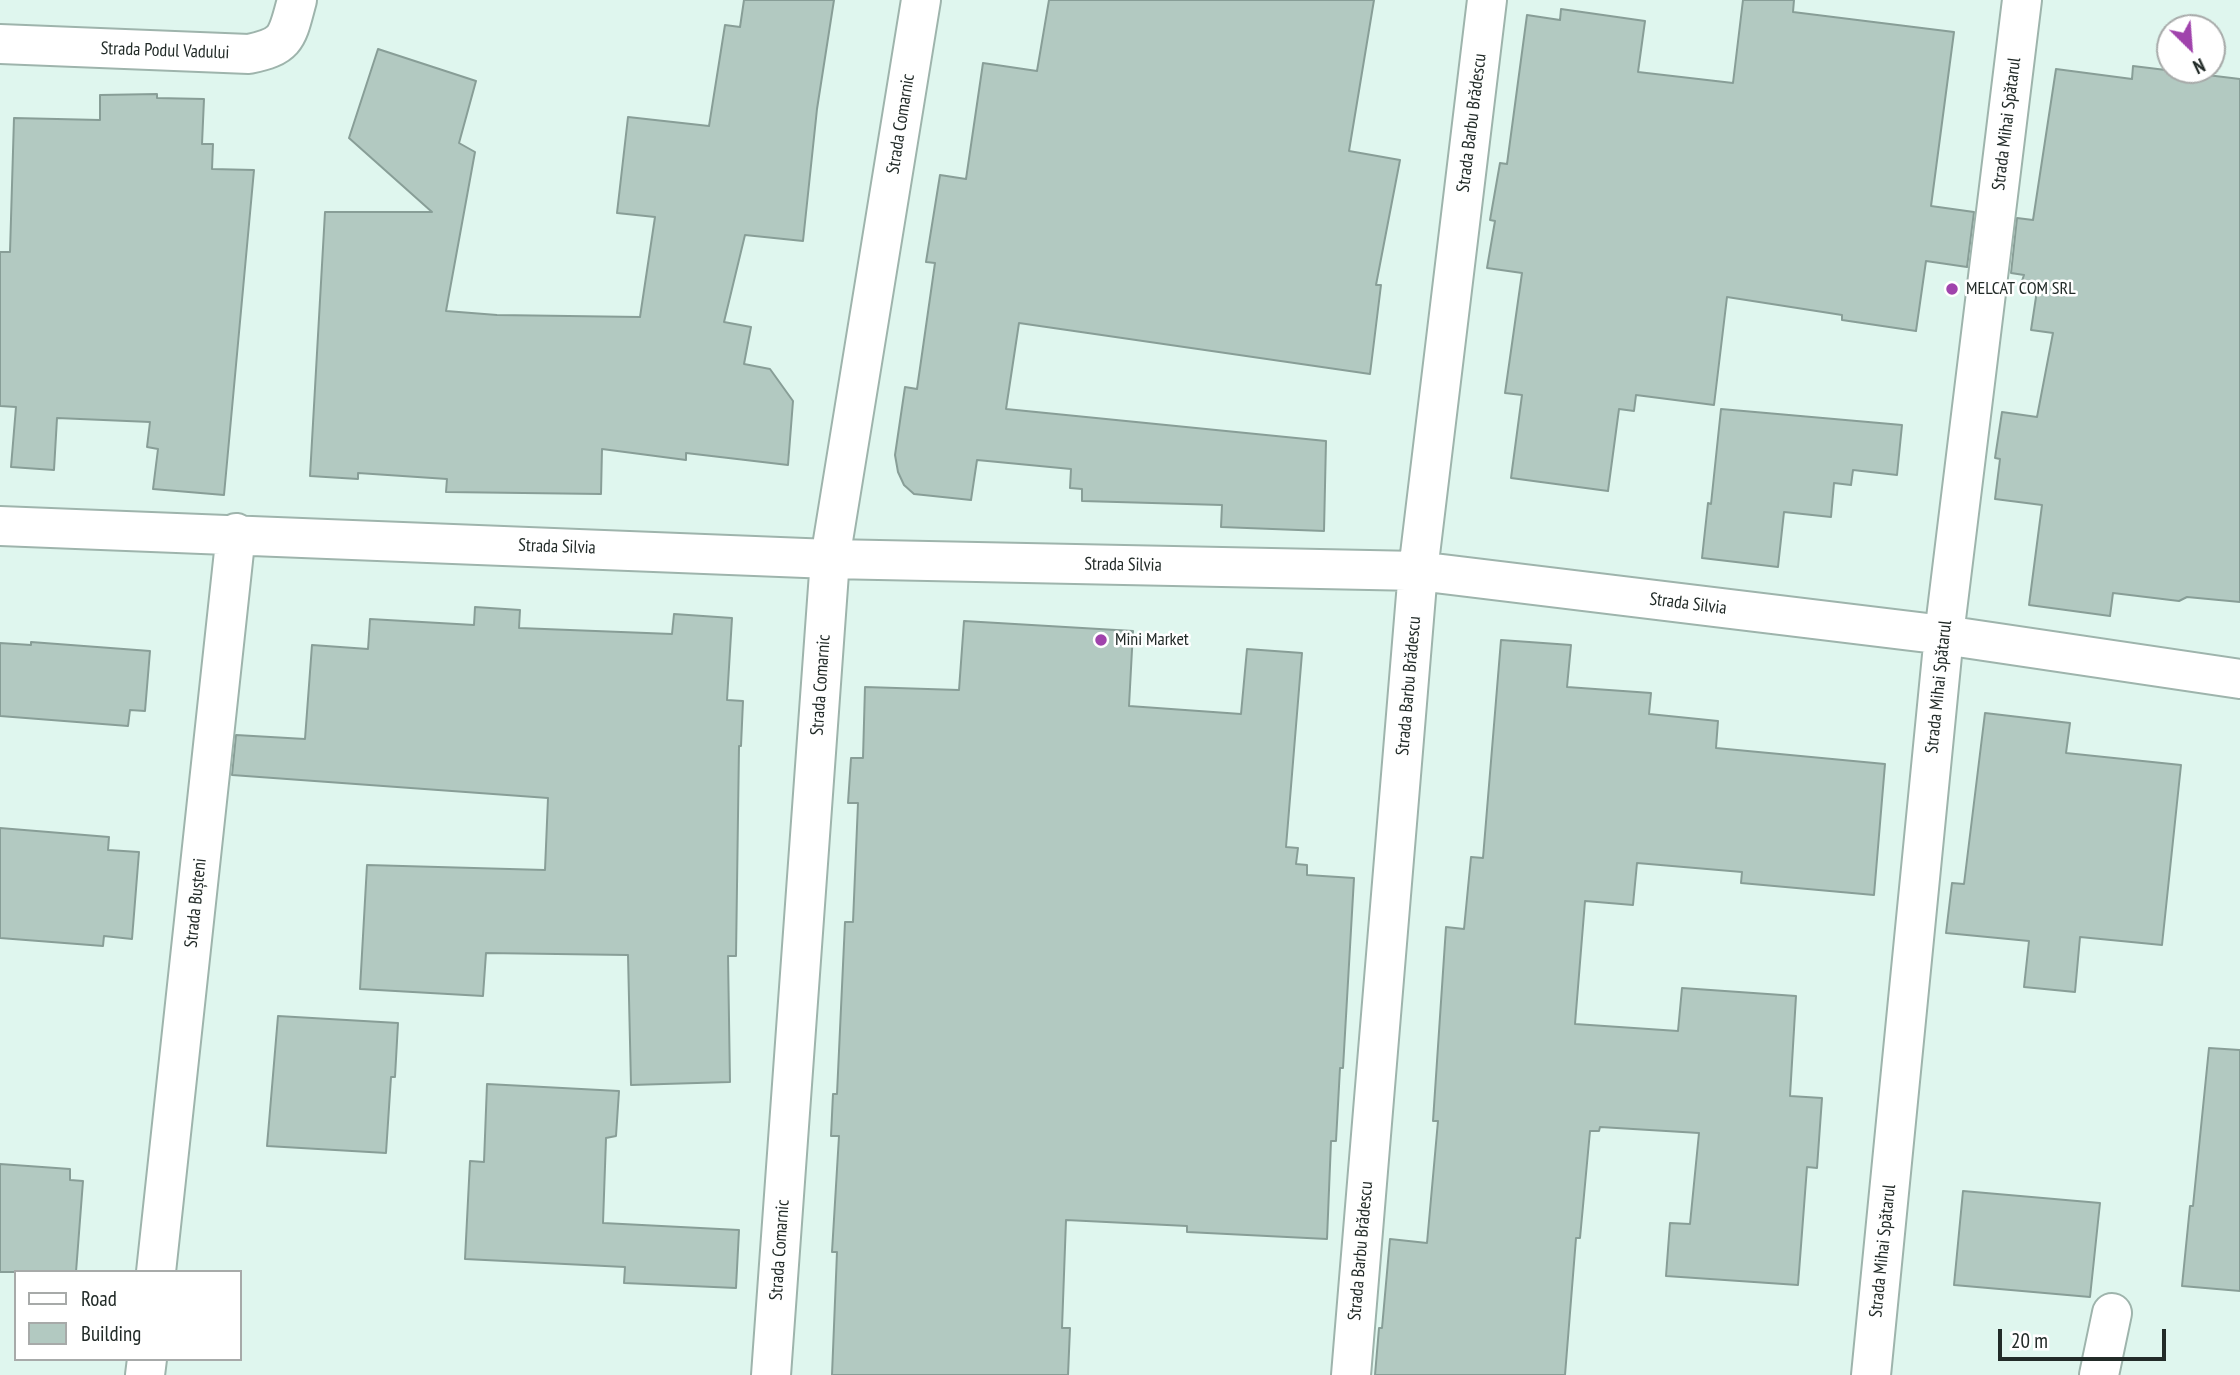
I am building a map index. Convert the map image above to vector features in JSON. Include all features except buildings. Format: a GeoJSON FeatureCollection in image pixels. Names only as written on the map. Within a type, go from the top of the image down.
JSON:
{"type":"FeatureCollection","features":[{"type":"Feature","properties":{"kind":"street","name":"Strada Podul Vadului"},"geometry":{"type":"LineString","coordinates":[[0,44],[249,54],[274,49],[289,30],[297,0]]}},
{"type":"Feature","properties":{"kind":"street","name":"Strada Comarnic"},"geometry":{"type":"LineString","coordinates":[[771,1375],[830,559],[922,0]]}},
{"type":"Feature","properties":{"kind":"street","name":"Strada Barbu Brădescu"},"geometry":{"type":"LineString","coordinates":[[1351,1375],[1418,571],[1487,0]]}},
{"type":"Feature","properties":{"kind":"street","name":"Strada Mihai Spătarul"},"geometry":{"type":"LineString","coordinates":[[1871,1375],[1944,635],[2022,0]]}},
{"type":"Feature","properties":{"kind":"street","name":"Strada Silvia"},"geometry":{"type":"LineString","coordinates":[[0,526],[830,559],[1418,571],[1944,635],[2240,679]]}},
{"type":"Feature","properties":{"kind":"street","name":"Strada Bușteni"},"geometry":{"type":"LineString","coordinates":[[156,1270],[236,534]]}},
{"type":"Feature","properties":{"kind":"street"},"geometry":{"type":"LineString","coordinates":[[2099,1375],[2112,1313]]}},
{"type":"Feature","properties":{"kind":"place","name":"MELCAT COM SRL"},"geometry":{"type":"Point","coordinates":[1952,289]}},
{"type":"Feature","properties":{"kind":"place","name":"Mini Market"},"geometry":{"type":"Point","coordinates":[1101,640]}}]}
